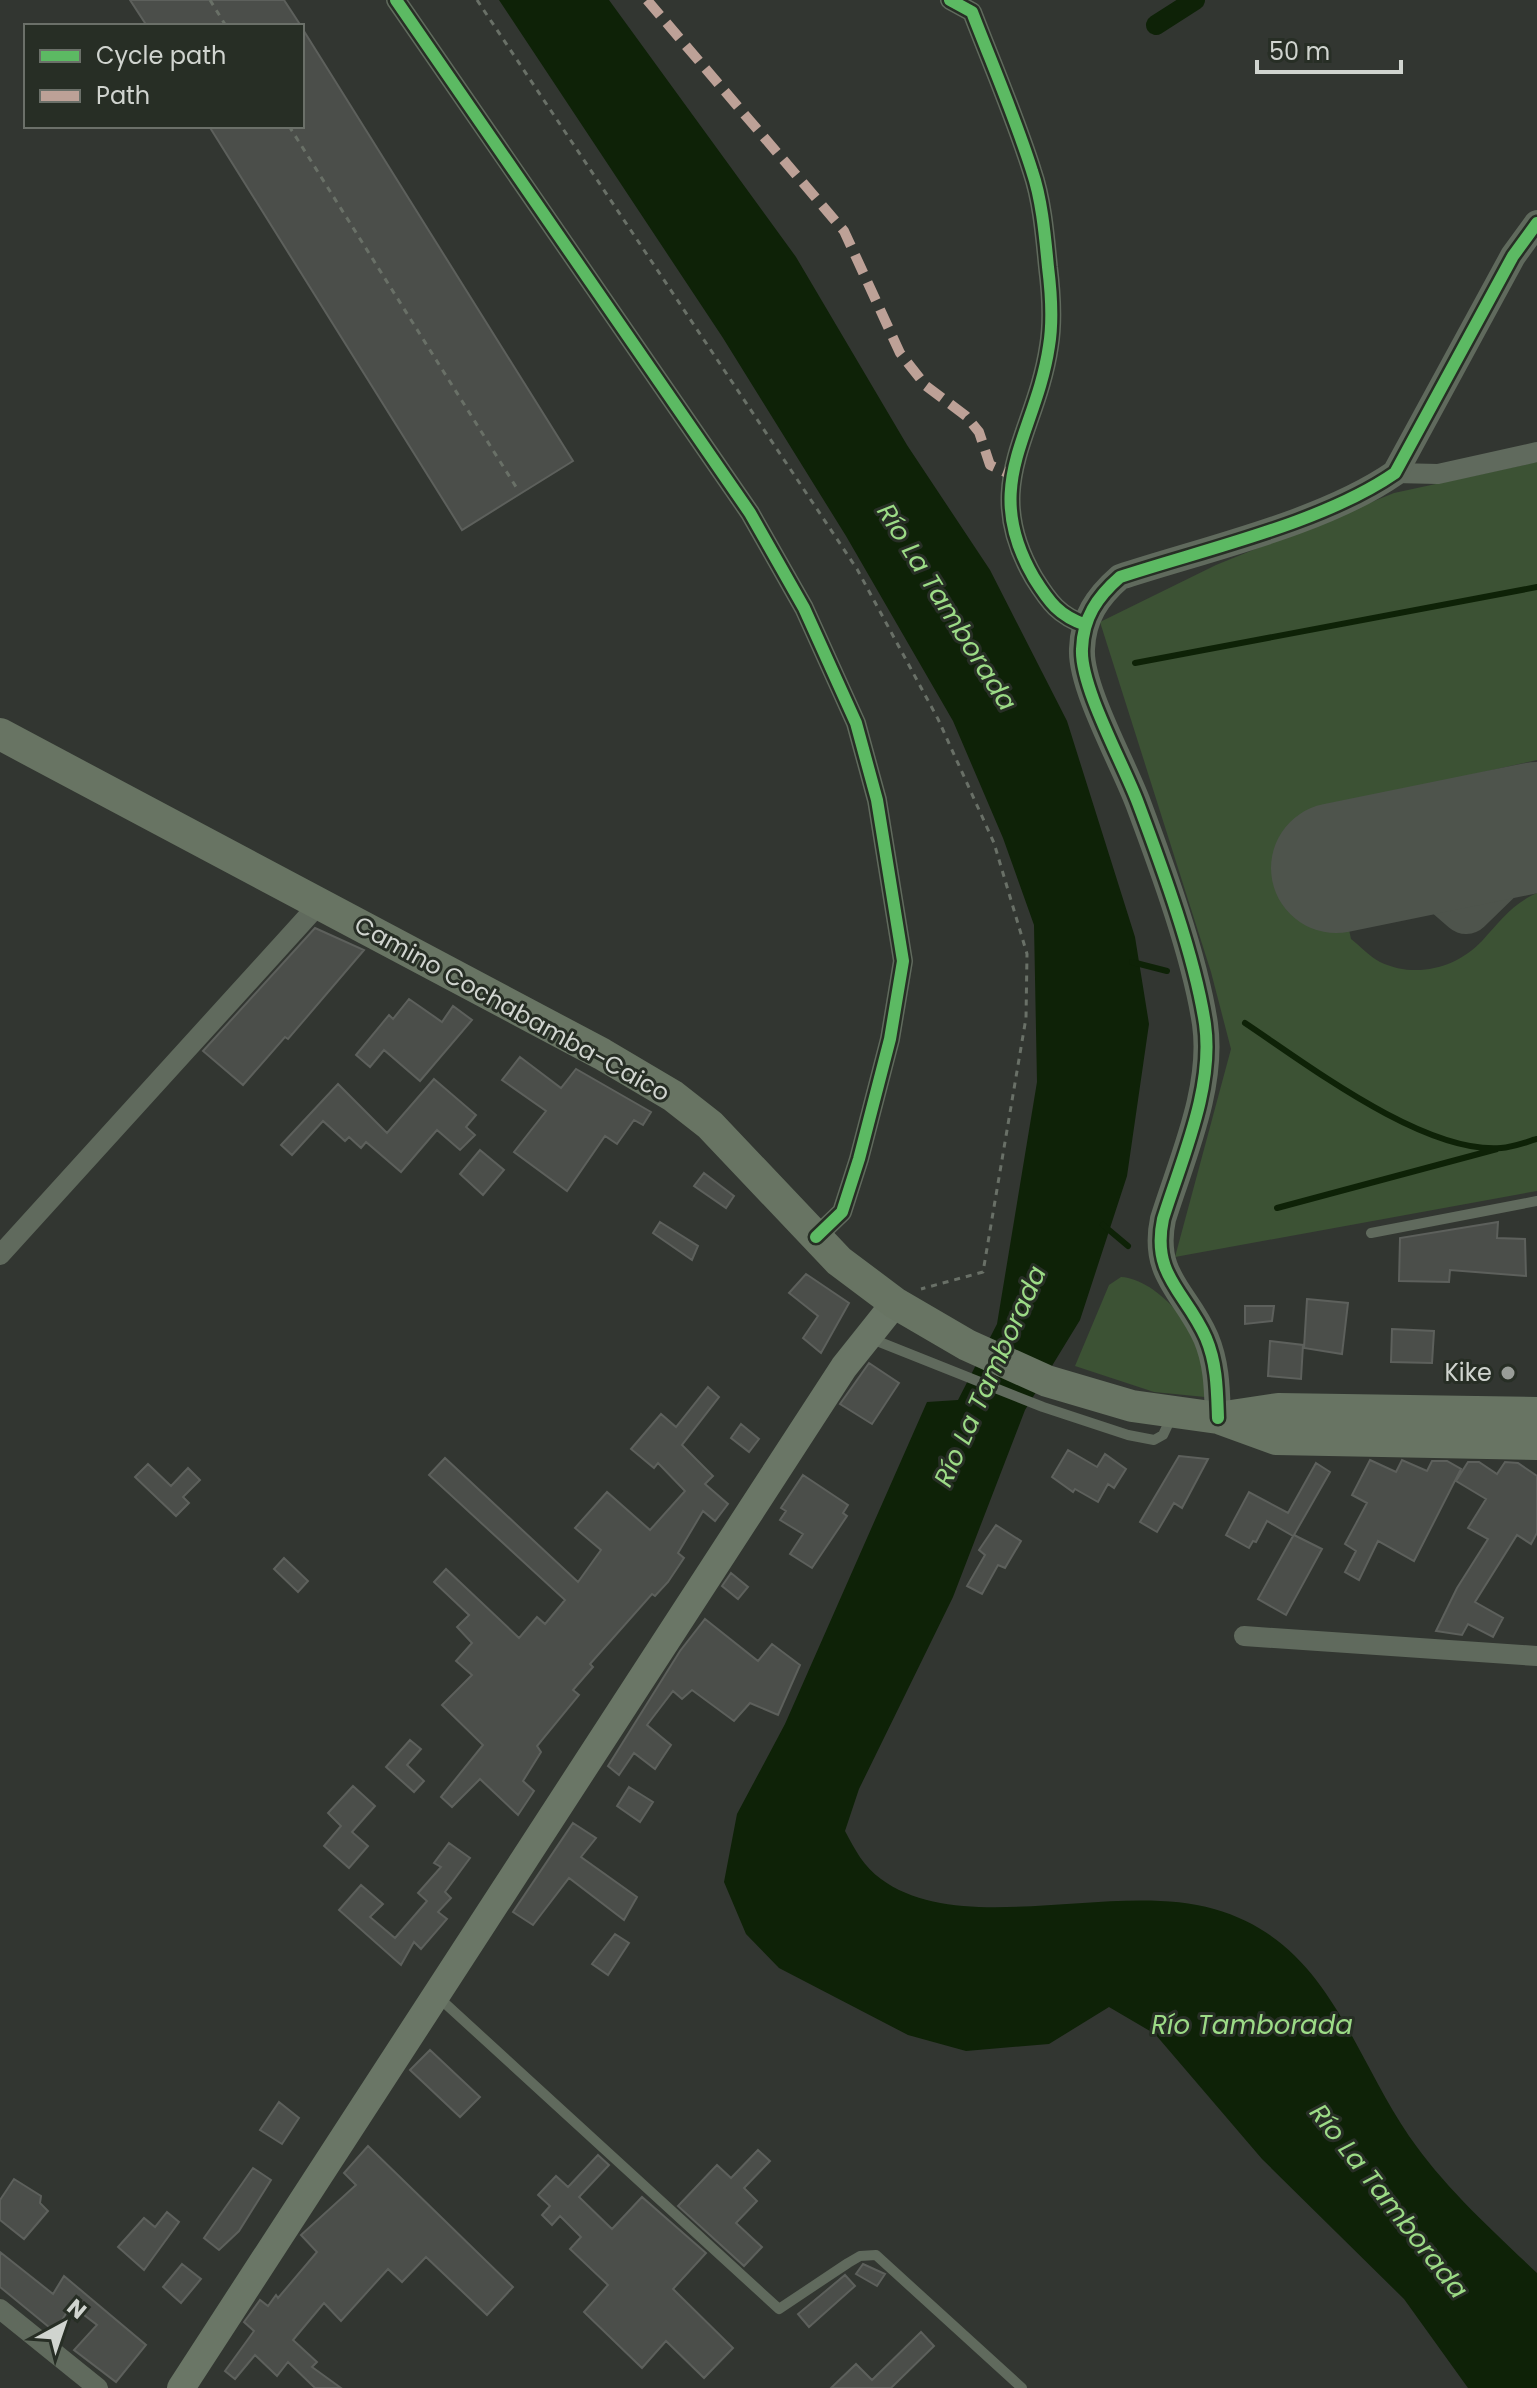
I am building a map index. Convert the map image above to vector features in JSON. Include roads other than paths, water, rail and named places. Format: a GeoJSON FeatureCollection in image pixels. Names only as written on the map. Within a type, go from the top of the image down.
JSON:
{"type":"FeatureCollection","features":[{"type":"Feature","properties":{"kind":"main road","name":"Camino Cochabamba-Caico"},"geometry":{"type":"LineString","coordinates":[[0,734],[602,1054],[673,1096],[710,1125],[839,1261],[968,1360],[1045,1394],[1218,1418]]}},
{"type":"Feature","properties":{"kind":"main road"},"geometry":{"type":"LineString","coordinates":[[181,2388],[844,1367],[895,1303]]}},
{"type":"Feature","properties":{"kind":"main road"},"geometry":{"type":"LineString","coordinates":[[1218,1418],[1278,1409],[1537,1413]]}},
{"type":"Feature","properties":{"kind":"main road"},"geometry":{"type":"LineString","coordinates":[[1218,1418],[1276,1439],[1537,1444]]}},
{"type":"Feature","properties":{"kind":"street"},"geometry":{"type":"LineString","coordinates":[[396,0],[750,513],[804,608],[856,723],[877,800],[903,961],[890,1039],[859,1159],[842,1212],[816,1237]]}},
{"type":"Feature","properties":{"kind":"street"},"geometry":{"type":"LineString","coordinates":[[950,0],[972,12],[1033,173],[1049,269],[1050,343],[1014,459],[1010,493],[1013,528],[1025,562],[1051,606],[1068,619],[1086,625]]}},
{"type":"Feature","properties":{"kind":"street"},"geometry":{"type":"LineString","coordinates":[[1218,1418],[1217,1374],[1206,1339],[1169,1281],[1160,1242],[1163,1219],[1206,1068],[1205,1027],[1196,980],[1138,803],[1089,684],[1081,652],[1088,615],[1104,591],[1120,577],[1322,511],[1364,495],[1395,473],[1513,256],[1537,223]]}},
{"type":"Feature","properties":{"kind":"street"},"geometry":{"type":"LineString","coordinates":[[1395,473],[1438,474],[1537,452]]}},
{"type":"Feature","properties":{"kind":"street"},"geometry":{"type":"LineString","coordinates":[[0,1255],[319,904]]}},
{"type":"Feature","properties":{"kind":"street"},"geometry":{"type":"LineString","coordinates":[[1244,1636],[1537,1656]]}},
{"type":"Feature","properties":{"kind":"street"},"geometry":{"type":"LineString","coordinates":[[0,2309],[98,2388]]}},
{"type":"Feature","properties":{"kind":"lane"},"geometry":{"type":"LineString","coordinates":[[1371,1233],[1537,1201]]}},
{"type":"Feature","properties":{"kind":"lane"},"geometry":{"type":"LineString","coordinates":[[868,1337],[968,1360]]}},
{"type":"Feature","properties":{"kind":"lane"},"geometry":{"type":"LineString","coordinates":[[436,1995],[779,2309],[860,2256],[876,2255],[1022,2388]]}},
{"type":"Feature","properties":{"kind":"water","name":"Río Tamborada"},"geometry":{"type":"Polygon","coordinates":[[[499,0],[609,0],[796,257],[907,445],[990,570],[1067,721],[1135,937],[1149,1024],[1127,1176],[1080,1320],[1025,1410],[953,1597],[859,1789],[845,1831],[860,1858],[875,1874],[915,1896],[953,1905],[996,1907],[1175,1902],[1214,1909],[1252,1924],[1284,1946],[1310,1972],[1332,2002],[1388,2103],[1423,2155],[1470,2208],[1537,2273],[1537,2388],[1468,2388],[1404,2299],[1262,2159],[1155,2034],[1109,2007],[1049,2044],[966,2051],[908,2035],[779,1968],[746,1934],[724,1882],[737,1814],[785,1724],[927,1402],[958,1400],[997,1324],[1037,1082],[1034,925],[1003,838],[953,721],[846,536],[723,338],[499,0]]]}},
{"type":"Feature","properties":{"kind":"waterway"},"geometry":{"type":"LineString","coordinates":[[1156,25],[1195,0]]}},
{"type":"Feature","properties":{"kind":"waterway"},"geometry":{"type":"LineString","coordinates":[[1135,663],[1537,587]]}},
{"type":"Feature","properties":{"kind":"waterway"},"geometry":{"type":"LineString","coordinates":[[1132,962],[1167,971]]}},
{"type":"Feature","properties":{"kind":"waterway"},"geometry":{"type":"LineString","coordinates":[[1245,1023],[1368,1104],[1437,1137],[1470,1146],[1501,1148],[1537,1139]]}},
{"type":"Feature","properties":{"kind":"waterway"},"geometry":{"type":"LineString","coordinates":[[1277,1208],[1497,1149]]}},
{"type":"Feature","properties":{"kind":"waterway"},"geometry":{"type":"LineString","coordinates":[[1103,1225],[1128,1246]]}},
{"type":"Feature","properties":{"kind":"place","name":"Kike"},"geometry":{"type":"Point","coordinates":[1508,1373]}},
{"type":"Feature","properties":{"kind":"water label","name":"Río La Tamborada"},"geometry":{"type":"Point","coordinates":[947,607]}},
{"type":"Feature","properties":{"kind":"water label","name":"Río La Tamborada"},"geometry":{"type":"Point","coordinates":[990,1376]}},
{"type":"Feature","properties":{"kind":"water label","name":"Río La Tamborada"},"geometry":{"type":"Point","coordinates":[1389,2201]}}]}
